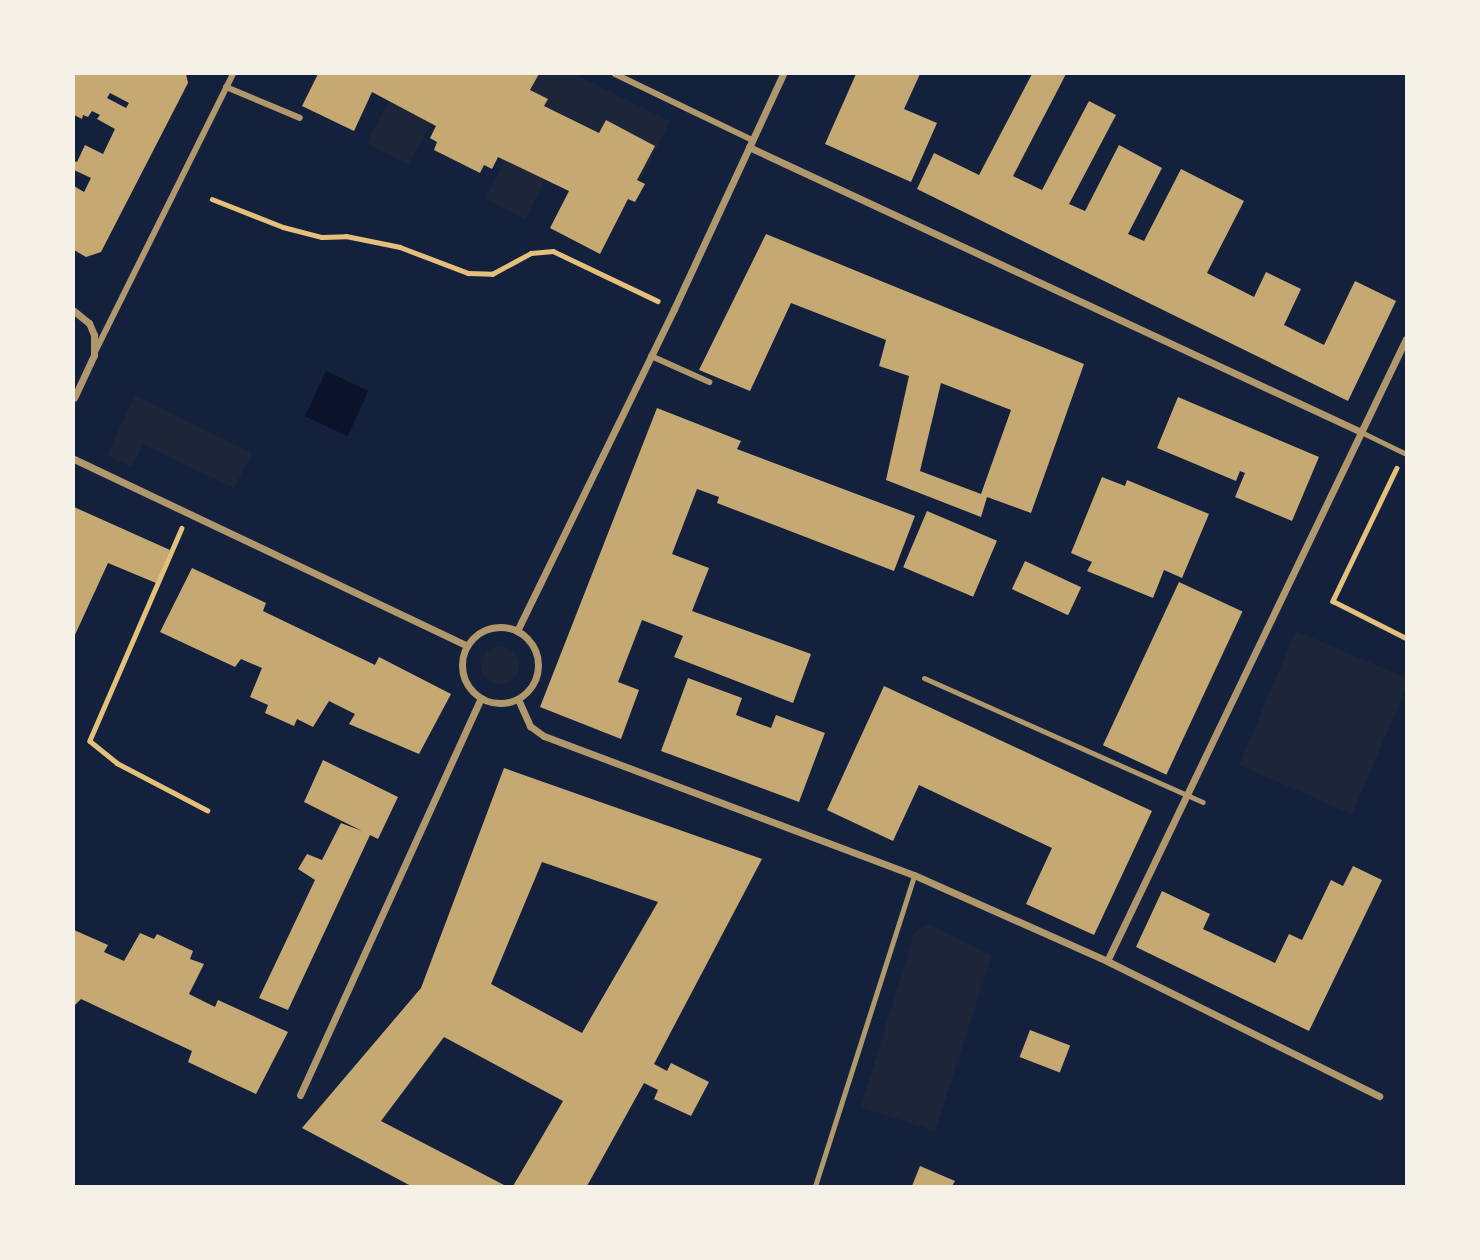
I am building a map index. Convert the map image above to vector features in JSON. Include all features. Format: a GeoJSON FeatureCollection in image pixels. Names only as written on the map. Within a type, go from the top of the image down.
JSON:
{"type":"FeatureCollection","features":[{"type":"Feature","properties":{"kind":"street"},"geometry":{"type":"LineString","coordinates":[[74,398],[233,74]]}},
{"type":"Feature","properties":{"kind":"street"},"geometry":{"type":"LineString","coordinates":[[615,74],[750,144],[1361,432]]}},
{"type":"Feature","properties":{"kind":"street"},"geometry":{"type":"LineString","coordinates":[[517,631],[674,309],[783,74]]}},
{"type":"Feature","properties":{"kind":"street"},"geometry":{"type":"LineString","coordinates":[[226,87],[300,118]]}},
{"type":"Feature","properties":{"kind":"street"},"geometry":{"type":"LineString","coordinates":[[74,312],[89,323],[94,335],[94,355]]}},
{"type":"Feature","properties":{"kind":"street"},"geometry":{"type":"LineString","coordinates":[[1107,961],[1406,339]]}},
{"type":"Feature","properties":{"kind":"street"},"geometry":{"type":"LineString","coordinates":[[651,356],[709,382]]}},
{"type":"Feature","properties":{"kind":"street"},"geometry":{"type":"LineString","coordinates":[[74,458],[467,646]]}},
{"type":"Feature","properties":{"kind":"street"},"geometry":{"type":"LineString","coordinates":[[506,628],[517,631],[534,647],[538,659],[535,682],[518,699],[493,703],[481,698],[466,680],[463,669],[467,646],[484,631],[506,628]]}},
{"type":"Feature","properties":{"kind":"street"},"geometry":{"type":"LineString","coordinates":[[300,1095],[481,698]]}},
{"type":"Feature","properties":{"kind":"street"},"geometry":{"type":"LineString","coordinates":[[518,699],[530,726],[544,736],[914,874],[1107,961],[1379,1096]]}},
{"type":"Feature","properties":{"kind":"lane"},"geometry":{"type":"LineString","coordinates":[[1361,432],[1404,453]]}},
{"type":"Feature","properties":{"kind":"lane"},"geometry":{"type":"LineString","coordinates":[[925,678],[1203,802]]}},
{"type":"Feature","properties":{"kind":"lane"},"geometry":{"type":"LineString","coordinates":[[815,1186],[914,874]]}},
{"type":"Feature","properties":{"kind":"path"},"geometry":{"type":"LineString","coordinates":[[212,198],[282,227],[322,237],[346,236],[400,247],[468,273],[492,274],[531,253],[553,251],[674,309]]}},
{"type":"Feature","properties":{"kind":"path"},"geometry":{"type":"LineString","coordinates":[[1404,453],[1333,601],[1406,638]]}},
{"type":"Feature","properties":{"kind":"path"},"geometry":{"type":"LineString","coordinates":[[188,514],[90,741],[117,763],[207,810]]}},
{"type":"Feature","properties":{"kind":"shaded area"},"geometry":{"type":"Polygon","coordinates":[[[539,74],[574,74],[670,121],[640,181],[637,180],[655,146],[606,120],[599,133],[544,106],[530,90],[539,74]]]}},
{"type":"Feature","properties":{"kind":"shaded area"},"geometry":{"type":"Polygon","coordinates":[[[389,101],[430,123],[408,165],[367,142],[389,101]]]}},
{"type":"Feature","properties":{"kind":"shaded area"},"geometry":{"type":"Polygon","coordinates":[[[505,160],[545,180],[526,219],[485,198],[505,160]]]}},
{"type":"Feature","properties":{"kind":"shaded area"},"geometry":{"type":"Polygon","coordinates":[[[326,371],[369,391],[347,436],[305,416],[326,371]]]}},
{"type":"Feature","properties":{"kind":"shaded area"},"geometry":{"type":"Polygon","coordinates":[[[135,395],[252,453],[234,488],[143,444],[132,467],[107,455],[135,395]]]}},
{"type":"Feature","properties":{"kind":"shaded area"},"geometry":{"type":"Polygon","coordinates":[[[1296,631],[1406,678],[1406,688],[1352,814],[1239,765],[1296,631]]]}},
{"type":"Feature","properties":{"kind":"shaded area"},"geometry":{"type":"Polygon","coordinates":[[[500,646],[513,652],[519,665],[513,678],[500,684],[487,678],[481,665],[487,652],[500,646]]]}},
{"type":"Feature","properties":{"kind":"shaded area"},"geometry":{"type":"Polygon","coordinates":[[[929,924],[992,955],[935,1131],[861,1107],[914,933],[929,924]]]}},
{"type":"Feature","properties":{"kind":"building"},"geometry":{"type":"Polygon","coordinates":[[[74,74],[186,74],[188,83],[101,252],[86,257],[74,250],[74,186],[84,192],[91,178],[74,170],[74,161],[77,162],[85,145],[103,154],[115,129],[97,119],[100,115],[92,111],[88,117],[83,115],[82,119],[74,115],[74,74]],[[110,93],[107,98],[126,108],[129,103],[110,93]]]}},
{"type":"Feature","properties":{"kind":"building"},"geometry":{"type":"Polygon","coordinates":[[[318,74],[539,74],[530,90],[548,99],[544,106],[599,133],[606,120],[655,146],[637,180],[645,184],[635,202],[628,199],[600,254],[550,228],[569,191],[498,157],[492,169],[484,165],[480,173],[434,150],[437,142],[430,138],[436,126],[372,92],[354,131],[302,106],[318,74]]]}},
{"type":"Feature","properties":{"kind":"building"},"geometry":{"type":"Polygon","coordinates":[[[856,74],[920,74],[904,109],[937,123],[911,182],[825,144],[856,74]]]}},
{"type":"Feature","properties":{"kind":"building"},"geometry":{"type":"Polygon","coordinates":[[[1032,74],[1066,74],[1013,176],[1042,190],[1089,101],[1116,115],[1069,204],[1085,211],[1119,145],[1162,168],[1128,234],[1144,241],[1181,169],[1244,201],[1207,273],[1254,297],[1266,272],[1301,289],[1284,325],[1324,345],[1355,281],[1396,301],[1348,401],[917,189],[934,153],[979,175],[1032,74]]]}},
{"type":"Feature","properties":{"kind":"building"},"geometry":{"type":"Polygon","coordinates":[[[766,234],[1084,364],[1031,513],[987,497],[981,517],[886,480],[909,376],[879,366],[886,340],[791,303],[750,391],[699,370],[766,234]],[[941,383],[920,471],[981,494],[1011,410],[941,383]]]}},
{"type":"Feature","properties":{"kind":"building"},"geometry":{"type":"Polygon","coordinates":[[[1178,397],[1319,457],[1292,521],[1235,497],[1245,473],[1240,471],[1236,481],[1157,448],[1178,397]]]}},
{"type":"Feature","properties":{"kind":"building"},"geometry":{"type":"Polygon","coordinates":[[[657,408],[741,441],[737,449],[915,516],[894,571],[717,503],[719,497],[697,489],[672,554],[709,568],[692,611],[811,654],[793,703],[674,657],[683,636],[642,620],[618,682],[639,690],[621,739],[540,707],[657,408]]]}},
{"type":"Feature","properties":{"kind":"building"},"geometry":{"type":"Polygon","coordinates":[[[1102,477],[1125,486],[1127,480],[1209,514],[1182,578],[1164,570],[1153,598],[1087,571],[1092,562],[1071,553],[1102,477]]]}},
{"type":"Feature","properties":{"kind":"building"},"geometry":{"type":"Polygon","coordinates":[[[74,507],[170,550],[156,583],[108,563],[74,637],[74,507]]]}},
{"type":"Feature","properties":{"kind":"building"},"geometry":{"type":"Polygon","coordinates":[[[927,511],[997,541],[973,597],[903,567],[927,511]]]}},
{"type":"Feature","properties":{"kind":"building"},"geometry":{"type":"Polygon","coordinates":[[[1025,561],[1081,587],[1068,615],[1012,589],[1025,561]]]}},
{"type":"Feature","properties":{"kind":"building"},"geometry":{"type":"Polygon","coordinates":[[[192,568],[266,603],[263,611],[375,665],[379,657],[451,694],[419,754],[349,724],[355,714],[329,701],[313,727],[297,719],[294,726],[265,713],[268,705],[250,697],[262,668],[241,659],[235,667],[160,632],[192,568]]]}},
{"type":"Feature","properties":{"kind":"building"},"geometry":{"type":"Polygon","coordinates":[[[1179,582],[1242,612],[1166,775],[1103,745],[1179,582]]]}},
{"type":"Feature","properties":{"kind":"building"},"geometry":{"type":"Polygon","coordinates":[[[688,678],[742,698],[736,715],[771,728],[776,715],[825,733],[799,802],[661,751],[688,678]]]}},
{"type":"Feature","properties":{"kind":"building"},"geometry":{"type":"Polygon","coordinates":[[[884,686],[1152,811],[1094,935],[1026,904],[1052,848],[919,785],[893,841],[827,810],[884,686]]]}},
{"type":"Feature","properties":{"kind":"building"},"geometry":{"type":"Polygon","coordinates":[[[323,760],[398,797],[378,839],[370,835],[288,1010],[259,998],[315,880],[298,869],[307,854],[322,860],[341,823],[362,831],[304,802],[323,760]]]}},
{"type":"Feature","properties":{"kind":"building"},"geometry":{"type":"Polygon","coordinates":[[[504,768],[762,859],[654,1064],[667,1071],[671,1063],[709,1082],[691,1116],[654,1099],[658,1090],[644,1083],[587,1186],[513,1186],[563,1101],[444,1037],[381,1121],[506,1186],[411,1186],[302,1128],[421,988],[504,768]],[[542,862],[491,984],[582,1033],[658,902],[542,862]]]}},
{"type":"Feature","properties":{"kind":"building"},"geometry":{"type":"Polygon","coordinates":[[[1353,866],[1382,880],[1309,1031],[1136,947],[1162,891],[1210,914],[1203,929],[1275,963],[1289,934],[1302,940],[1331,880],[1343,886],[1353,866]]]}},
{"type":"Feature","properties":{"kind":"building"},"geometry":{"type":"Polygon","coordinates":[[[74,930],[108,945],[104,952],[124,961],[140,933],[154,939],[157,934],[193,951],[190,959],[204,964],[189,994],[215,1007],[218,1000],[288,1032],[256,1094],[188,1062],[192,1051],[81,999],[74,1006],[74,930]]]}},
{"type":"Feature","properties":{"kind":"building"},"geometry":{"type":"Polygon","coordinates":[[[1030,1030],[1070,1045],[1060,1072],[1020,1057],[1030,1030]]]}},
{"type":"Feature","properties":{"kind":"building"},"geometry":{"type":"Polygon","coordinates":[[[920,1166],[955,1181],[952,1186],[912,1186],[920,1166]]]}}]}
